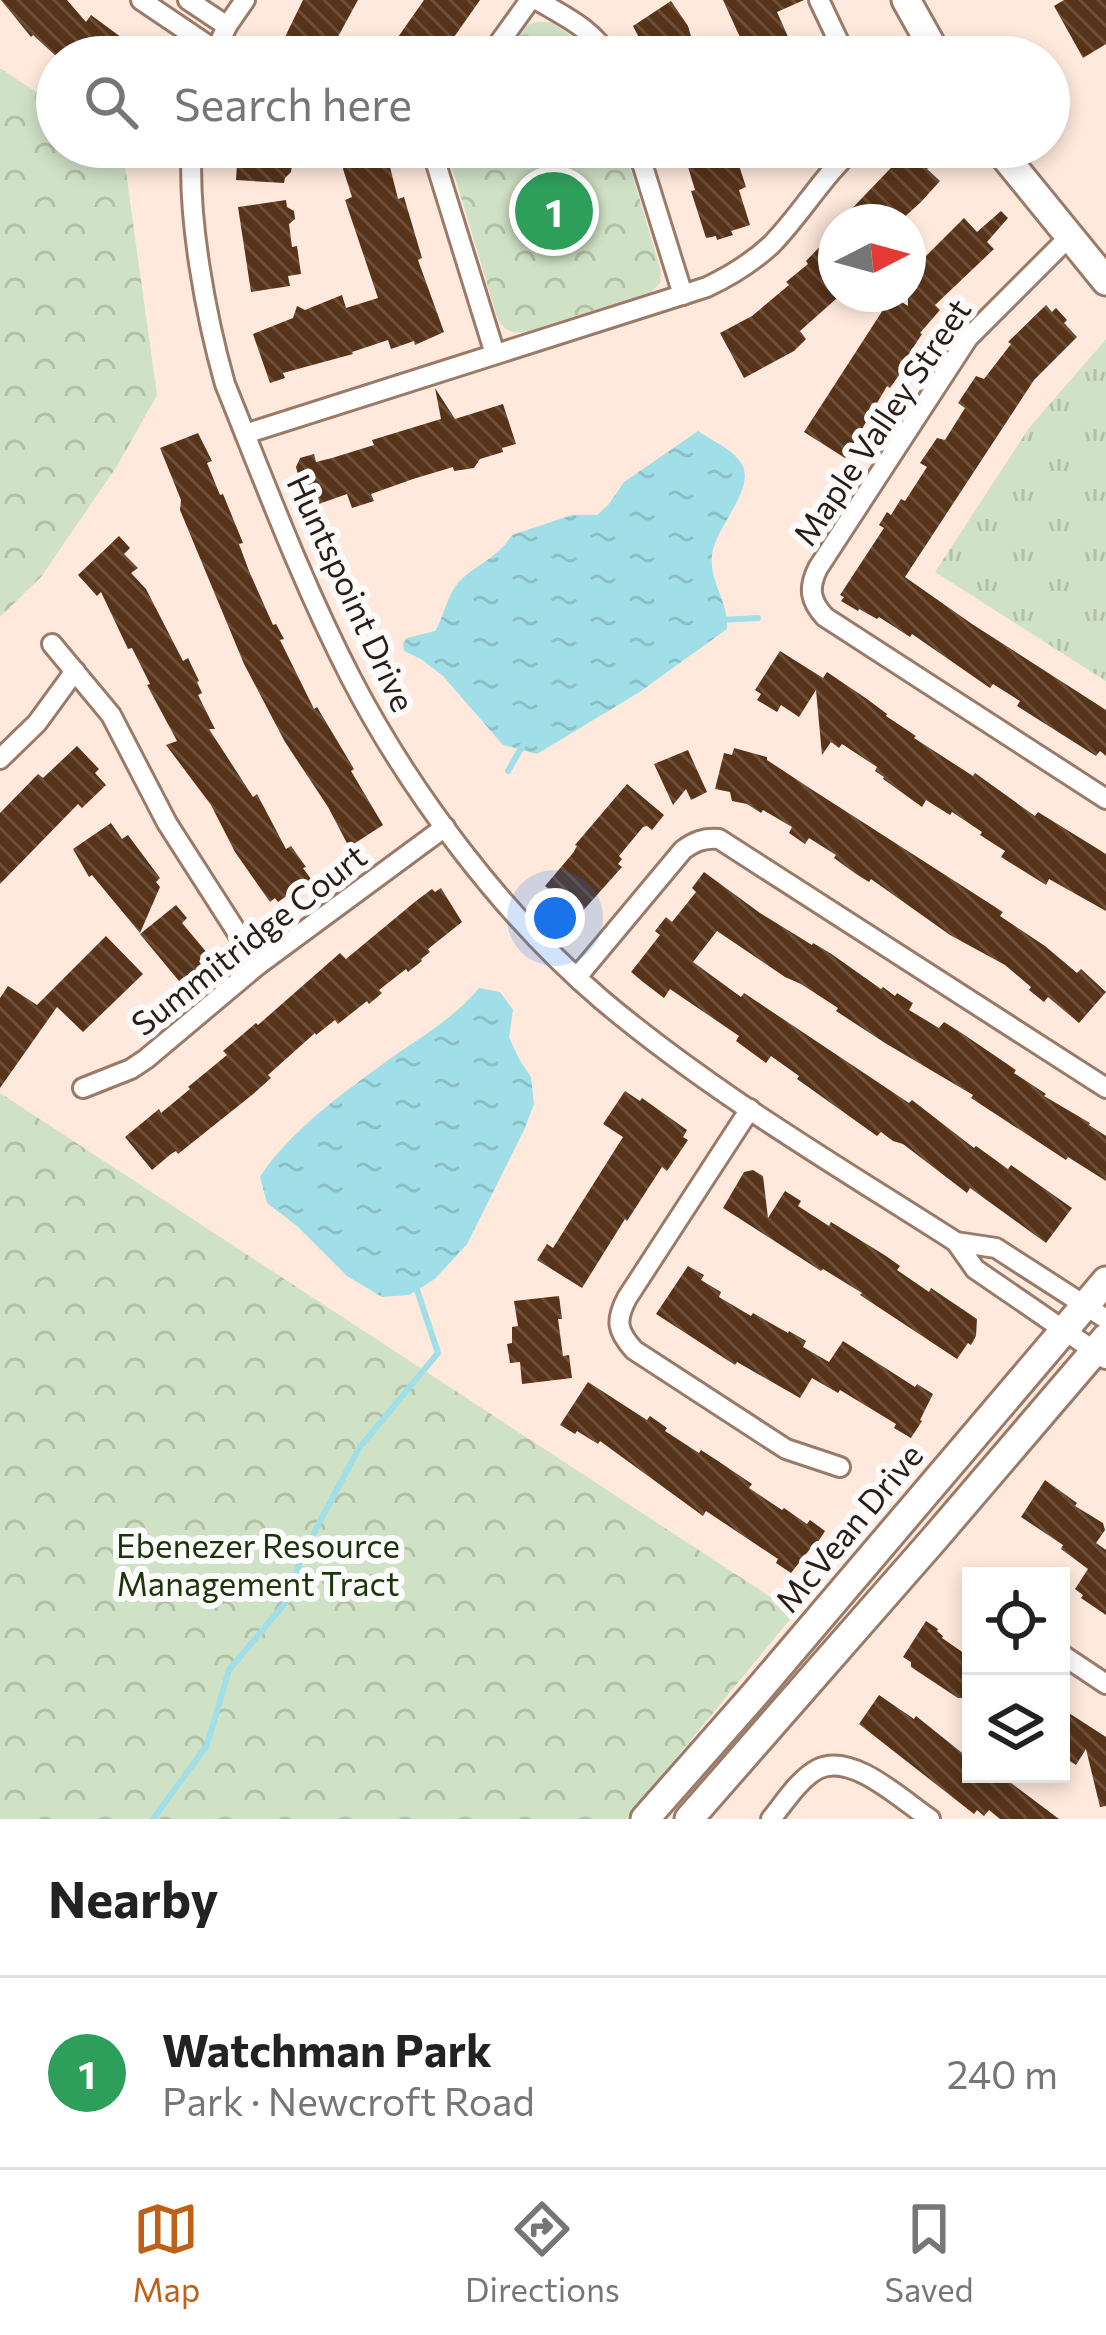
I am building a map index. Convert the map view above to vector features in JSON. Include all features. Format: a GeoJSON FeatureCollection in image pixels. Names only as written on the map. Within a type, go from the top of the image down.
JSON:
{"type":"FeatureCollection","features":[{"type":"Feature","properties":{"kind":"main road"},"geometry":{"type":"LineString","coordinates":[[906,0],[926,36]]}},
{"type":"Feature","properties":{"kind":"main road"},"geometry":{"type":"LineString","coordinates":[[1014,168],[1106,281]]}},
{"type":"Feature","properties":{"kind":"main road","name":"McVean Drive"},"geometry":{"type":"LineString","coordinates":[[645,1819],[1064,1330],[1096,1312],[1106,1281]]}},
{"type":"Feature","properties":{"kind":"main road","name":"McVean Drive"},"geometry":{"type":"LineString","coordinates":[[689,1819],[1102,1349]]}},
{"type":"Feature","properties":{"kind":"street"},"geometry":{"type":"LineString","coordinates":[[141,0],[191,36]]}},
{"type":"Feature","properties":{"kind":"street"},"geometry":{"type":"LineString","coordinates":[[188,0],[226,26]]}},
{"type":"Feature","properties":{"kind":"street"},"geometry":{"type":"LineString","coordinates":[[222,36],[245,0]]}},
{"type":"Feature","properties":{"kind":"street"},"geometry":{"type":"LineString","coordinates":[[506,36],[533,0],[593,36]]}},
{"type":"Feature","properties":{"kind":"street"},"geometry":{"type":"LineString","coordinates":[[819,0],[836,36]]}},
{"type":"Feature","properties":{"kind":"street","name":"Huntspoint Drive"},"geometry":{"type":"LineString","coordinates":[[192,168],[192,200],[217,356],[245,434],[334,645],[381,730],[445,827],[515,912],[577,977],[653,1040],[956,1242],[975,1269],[1064,1330],[1102,1349]]}},
{"type":"Feature","properties":{"kind":"street"},"geometry":{"type":"LineString","coordinates":[[437,168],[495,354]]}},
{"type":"Feature","properties":{"kind":"street"},"geometry":{"type":"LineString","coordinates":[[644,168],[683,295]]}},
{"type":"Feature","properties":{"kind":"street"},"geometry":{"type":"LineString","coordinates":[[245,434],[724,279],[770,246],[831,168]]}},
{"type":"Feature","properties":{"kind":"street","name":"Maple Valley Street"},"geometry":{"type":"LineString","coordinates":[[1069,237],[968,338],[810,583],[811,598],[825,617],[1106,799]]}},
{"type":"Feature","properties":{"kind":"street"},"geometry":{"type":"LineString","coordinates":[[52,644],[111,715],[167,823],[258,965]]}},
{"type":"Feature","properties":{"kind":"street"},"geometry":{"type":"LineString","coordinates":[[0,760],[37,723],[75,671]]}},
{"type":"Feature","properties":{"kind":"street","name":"Summitridge Court"},"geometry":{"type":"LineString","coordinates":[[83,1088],[146,1059],[258,965],[445,827]]}},
{"type":"Feature","properties":{"kind":"street"},"geometry":{"type":"LineString","coordinates":[[577,977],[683,850],[707,838],[719,839],[1106,1088]]}},
{"type":"Feature","properties":{"kind":"street"},"geometry":{"type":"LineString","coordinates":[[750,1108],[627,1298],[619,1312],[619,1327],[634,1350],[786,1449],[840,1467]]}},
{"type":"Feature","properties":{"kind":"street","name":"Huntspoint Drive"},"geometry":{"type":"LineString","coordinates":[[956,1242],[995,1248],[1096,1312]]}},
{"type":"Feature","properties":{"kind":"street"},"geometry":{"type":"LineString","coordinates":[[1070,1660],[1106,1684]]}},
{"type":"Feature","properties":{"kind":"street"},"geometry":{"type":"LineString","coordinates":[[771,1819],[816,1770],[836,1763],[855,1768],[930,1819]]}},
{"type":"Feature","properties":{"kind":"green space"},"geometry":{"type":"Polygon","coordinates":[[[551,22],[571,36],[519,36],[527,25],[551,22]]]}},
{"type":"Feature","properties":{"kind":"green space"},"geometry":{"type":"Polygon","coordinates":[[[0,68],[36,92],[36,168],[125,168],[157,395],[117,466],[41,577],[0,617],[0,68]]]}},
{"type":"Feature","properties":{"kind":"green space"},"geometry":{"type":"Polygon","coordinates":[[[452,168],[630,168],[661,271],[660,283],[651,292],[526,332],[513,332],[498,320],[452,168]]]}},
{"type":"Feature","properties":{"kind":"green space"},"geometry":{"type":"Polygon","coordinates":[[[1106,339],[1106,681],[935,572],[1029,428],[1106,339]]]}},
{"type":"Feature","properties":{"kind":"green space","name":"Ebenezer Resource Management Tract"},"geometry":{"type":"Polygon","coordinates":[[[0,1093],[795,1613],[626,1819],[0,1819],[0,1093]]]}},
{"type":"Feature","properties":{"kind":"water"},"geometry":{"type":"Polygon","coordinates":[[[698,431],[729,451],[744,469],[741,492],[712,555],[727,629],[638,693],[537,754],[503,745],[443,676],[404,651],[403,643],[435,631],[455,587],[512,535],[572,515],[597,515],[624,482],[698,431]]]}},
{"type":"Feature","properties":{"kind":"water"},"geometry":{"type":"Polygon","coordinates":[[[479,988],[500,992],[513,1010],[509,1037],[531,1077],[534,1104],[467,1244],[435,1279],[409,1295],[382,1297],[347,1276],[267,1203],[260,1177],[320,1112],[448,1018],[479,988]]]}},
{"type":"Feature","properties":{"kind":"building"},"geometry":{"type":"Polygon","coordinates":[[[1,0],[67,0],[86,22],[91,15],[120,36],[33,35],[1,0]]]}},
{"type":"Feature","properties":{"kind":"building"},"geometry":{"type":"Polygon","coordinates":[[[303,0],[358,0],[338,36],[285,36],[303,0]]]}},
{"type":"Feature","properties":{"kind":"building"},"geometry":{"type":"Polygon","coordinates":[[[424,0],[480,0],[455,36],[399,36],[424,0]]]}},
{"type":"Feature","properties":{"kind":"building"},"geometry":{"type":"Polygon","coordinates":[[[723,0],[804,0],[777,12],[788,36],[739,36],[723,0]]]}},
{"type":"Feature","properties":{"kind":"building"},"geometry":{"type":"Polygon","coordinates":[[[1064,0],[1106,0],[1106,44],[1083,58],[1054,6],[1064,0]]]}},
{"type":"Feature","properties":{"kind":"building"},"geometry":{"type":"Polygon","coordinates":[[[671,1],[691,36],[638,36],[633,26],[671,1]]]}},
{"type":"Feature","properties":{"kind":"building"},"geometry":{"type":"Polygon","coordinates":[[[237,168],[292,168],[284,183],[236,180],[237,168]]]}},
{"type":"Feature","properties":{"kind":"building"},"geometry":{"type":"Polygon","coordinates":[[[390,168],[398,199],[404,197],[422,258],[418,260],[444,332],[391,349],[388,340],[283,373],[285,378],[270,383],[253,334],[293,318],[297,306],[305,310],[342,295],[346,308],[378,298],[345,200],[352,197],[343,169],[390,168]]]}},
{"type":"Feature","properties":{"kind":"building"},"geometry":{"type":"Polygon","coordinates":[[[688,168],[740,168],[746,187],[739,190],[750,225],[717,240],[716,236],[706,238],[691,191],[695,190],[688,168]]]}},
{"type":"Feature","properties":{"kind":"building"},"geometry":{"type":"Polygon","coordinates":[[[891,168],[928,168],[940,181],[921,202],[856,204],[891,168]]]}},
{"type":"Feature","properties":{"kind":"building"},"geometry":{"type":"Polygon","coordinates":[[[286,200],[294,211],[295,219],[289,224],[301,274],[288,276],[290,286],[251,292],[238,207],[286,200]]]}},
{"type":"Feature","properties":{"kind":"building"},"geometry":{"type":"Polygon","coordinates":[[[1001,211],[1008,218],[987,242],[994,249],[935,305],[940,310],[920,333],[906,365],[887,386],[845,458],[804,432],[882,312],[926,312],[926,256],[964,218],[977,232],[1001,211]]]}},
{"type":"Feature","properties":{"kind":"building"},"geometry":{"type":"Polygon","coordinates":[[[818,249],[821,312],[800,331],[806,339],[794,351],[744,378],[720,333],[752,316],[789,285],[786,282],[818,249]]]}},
{"type":"Feature","properties":{"kind":"building"},"geometry":{"type":"Polygon","coordinates":[[[1046,305],[1052,312],[1056,308],[1077,337],[1034,380],[905,577],[1106,710],[1106,756],[1100,751],[1096,756],[1017,706],[1020,701],[993,684],[990,688],[912,634],[858,611],[841,601],[844,597],[840,595],[884,528],[879,525],[887,512],[891,515],[901,499],[905,501],[927,467],[920,463],[937,438],[945,440],[965,408],[958,403],[976,376],[984,379],[1011,344],[1008,342],[1046,305]]]}},
{"type":"Feature","properties":{"kind":"building"},"geometry":{"type":"Polygon","coordinates":[[[435,388],[455,419],[503,404],[516,444],[480,459],[474,468],[454,471],[453,467],[413,479],[371,494],[374,501],[352,508],[347,494],[313,506],[306,480],[300,482],[296,467],[300,458],[314,454],[316,462],[332,458],[441,419],[435,388]]]}},
{"type":"Feature","properties":{"kind":"building"},"geometry":{"type":"Polygon","coordinates":[[[198,433],[243,543],[239,544],[249,571],[284,639],[280,640],[314,709],[317,707],[354,769],[383,825],[349,847],[244,664],[180,510],[181,500],[160,448],[198,433]]]}},
{"type":"Feature","properties":{"kind":"building"},"geometry":{"type":"Polygon","coordinates":[[[119,536],[130,548],[124,554],[138,568],[131,573],[146,589],[183,661],[188,658],[199,681],[202,693],[198,695],[215,729],[209,729],[253,797],[257,794],[286,849],[291,846],[306,867],[311,879],[278,902],[275,898],[270,902],[235,852],[211,805],[166,745],[177,741],[132,648],[128,649],[101,592],[97,596],[78,575],[119,536]]]}},
{"type":"Feature","properties":{"kind":"building"},"geometry":{"type":"Polygon","coordinates":[[[780,651],[823,678],[827,672],[914,738],[975,773],[1035,816],[1038,812],[1106,854],[1106,911],[1049,879],[1046,885],[1001,857],[1005,851],[982,832],[926,800],[922,807],[842,744],[839,748],[831,742],[822,755],[816,690],[799,717],[781,705],[777,712],[757,700],[761,694],[755,690],[780,651]]]}},
{"type":"Feature","properties":{"kind":"building"},"geometry":{"type":"Polygon","coordinates":[[[77,746],[99,769],[95,773],[106,785],[82,808],[78,804],[0,884],[0,813],[38,774],[43,778],[77,746]]]}},
{"type":"Feature","properties":{"kind":"building"},"geometry":{"type":"Polygon","coordinates":[[[734,748],[767,757],[1003,912],[1000,916],[1077,973],[1081,969],[1106,992],[1079,1023],[1048,997],[1044,1002],[1005,965],[856,874],[836,855],[809,838],[805,844],[789,833],[792,827],[763,810],[732,801],[730,792],[715,789],[724,753],[732,755],[734,748]]]}},
{"type":"Feature","properties":{"kind":"building"},"geometry":{"type":"Polygon","coordinates":[[[688,750],[707,792],[691,800],[686,789],[673,805],[654,764],[688,750]]]}},
{"type":"Feature","properties":{"kind":"building"},"geometry":{"type":"Polygon","coordinates":[[[627,784],[664,815],[652,830],[643,827],[619,856],[622,867],[580,914],[545,886],[627,784]]]}},
{"type":"Feature","properties":{"kind":"building"},"geometry":{"type":"Polygon","coordinates":[[[111,823],[122,839],[128,835],[160,878],[140,933],[89,877],[73,849],[111,823]]]}},
{"type":"Feature","properties":{"kind":"building"},"geometry":{"type":"Polygon","coordinates":[[[704,872],[881,989],[913,1003],[909,1010],[939,1028],[944,1022],[960,1032],[1016,1070],[1044,1096],[1090,1123],[1106,1136],[1106,1181],[1066,1160],[717,931],[693,962],[1072,1208],[1046,1243],[970,1188],[967,1193],[903,1144],[881,1132],[877,1136],[771,1056],[766,1063],[736,1041],[739,1036],[670,989],[664,998],[643,982],[631,972],[660,935],[655,931],[666,917],[672,922],[696,892],[692,888],[704,872]]]}},
{"type":"Feature","properties":{"kind":"building"},"geometry":{"type":"Polygon","coordinates":[[[441,888],[462,922],[428,949],[422,961],[379,990],[382,993],[369,1004],[315,1033],[252,1095],[152,1170],[125,1137],[190,1089],[227,1055],[223,1051],[340,953],[346,959],[432,889],[441,888]]]}},
{"type":"Feature","properties":{"kind":"building"},"geometry":{"type":"Polygon","coordinates":[[[176,905],[187,918],[182,923],[208,954],[199,961],[202,966],[179,981],[140,934],[176,905]]]}},
{"type":"Feature","properties":{"kind":"building"},"geometry":{"type":"Polygon","coordinates":[[[106,936],[143,974],[83,1032],[57,1007],[0,1088],[0,998],[8,986],[37,1005],[106,936]]]}},
{"type":"Feature","properties":{"kind":"building"},"geometry":{"type":"Polygon","coordinates":[[[625,1091],[687,1130],[683,1137],[688,1140],[667,1171],[662,1167],[582,1288],[537,1260],[547,1244],[553,1248],[623,1137],[603,1124],[625,1091]]]}},
{"type":"Feature","properties":{"kind":"building"},"geometry":{"type":"Polygon","coordinates":[[[753,1170],[763,1176],[768,1218],[785,1191],[801,1201],[798,1206],[886,1256],[900,1266],[897,1270],[977,1319],[971,1345],[957,1359],[862,1293],[723,1208],[744,1172],[753,1170]]]}},
{"type":"Feature","properties":{"kind":"building"},"geometry":{"type":"Polygon","coordinates":[[[688,1266],[721,1292],[719,1297],[806,1341],[803,1347],[829,1362],[843,1341],[933,1394],[911,1438],[840,1390],[812,1378],[800,1398],[735,1365],[656,1314],[688,1266]]]}},
{"type":"Feature","properties":{"kind":"building"},"geometry":{"type":"Polygon","coordinates":[[[559,1296],[563,1356],[569,1355],[572,1378],[522,1384],[520,1362],[510,1363],[507,1344],[512,1343],[512,1327],[518,1326],[514,1301],[559,1296]]]}},
{"type":"Feature","properties":{"kind":"building"},"geometry":{"type":"Polygon","coordinates":[[[588,1382],[647,1420],[650,1416],[665,1431],[752,1484],[749,1488],[782,1510],[825,1531],[812,1551],[791,1573],[776,1563],[778,1559],[706,1511],[703,1516],[600,1441],[560,1425],[588,1382]]]}},
{"type":"Feature","properties":{"kind":"building"},"geometry":{"type":"Polygon","coordinates":[[[1045,1480],[1103,1523],[1105,1530],[1096,1543],[1106,1550],[1106,1615],[1075,1589],[1088,1569],[1061,1549],[1063,1545],[1021,1517],[1045,1480]]]}},
{"type":"Feature","properties":{"kind":"building"},"geometry":{"type":"Polygon","coordinates":[[[926,1621],[938,1629],[942,1638],[962,1652],[962,1698],[911,1667],[903,1657],[926,1621]]]}},
{"type":"Feature","properties":{"kind":"building"},"geometry":{"type":"Polygon","coordinates":[[[879,1695],[916,1716],[962,1753],[962,1783],[1011,1783],[1059,1819],[1000,1819],[989,1810],[984,1816],[977,1810],[974,1814],[859,1724],[879,1695]]]}},
{"type":"Feature","properties":{"kind":"building"},"geometry":{"type":"Polygon","coordinates":[[[1070,1714],[1106,1737],[1106,1806],[1100,1807],[1086,1749],[1076,1765],[1070,1761],[1070,1714]]]}},
{"type":"Feature","properties":{"kind":"waterway"},"geometry":{"type":"LineString","coordinates":[[720,620],[758,618]]}},
{"type":"Feature","properties":{"kind":"waterway"},"geometry":{"type":"LineString","coordinates":[[508,771],[523,745]]}},
{"type":"Feature","properties":{"kind":"waterway"},"geometry":{"type":"LineString","coordinates":[[153,1819],[207,1745],[229,1670],[287,1601],[302,1555],[359,1448],[438,1353],[415,1284]]}},
{"type":"Feature","properties":{"kind":"place","name":"Watchman Park"},"geometry":{"type":"Point","coordinates":[554,211]}}]}
